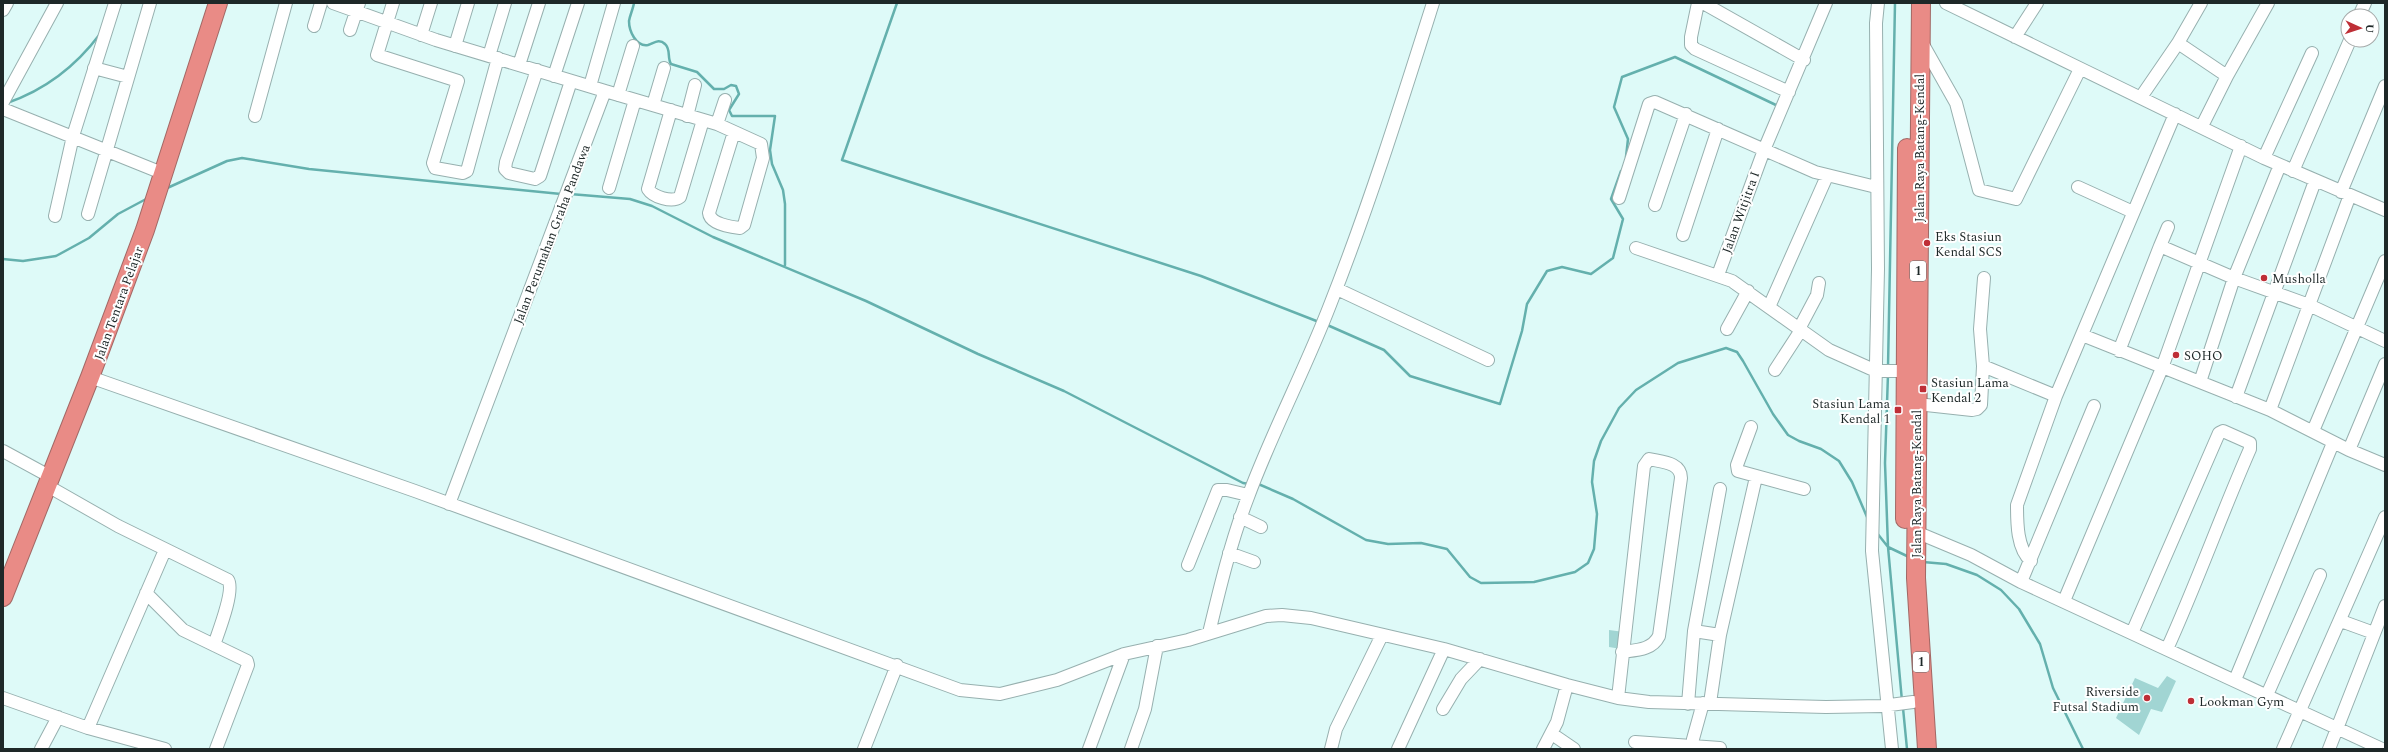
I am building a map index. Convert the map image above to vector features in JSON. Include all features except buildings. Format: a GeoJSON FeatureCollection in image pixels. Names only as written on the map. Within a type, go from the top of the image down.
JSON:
{"type":"FeatureCollection","features":[{"type":"Feature","properties":{"kind":"highway","name":"Jalan Tentara Pelajar"},"geometry":{"type":"LineString","coordinates":[[3,597],[90,377],[152,208],[160,178],[218,3]]}},
{"type":"Feature","properties":{"kind":"highway","name":"Jalan Raya Batang-Kendal"},"geometry":{"type":"LineString","coordinates":[[1909,3],[1901,371],[1913,537]]}},
{"type":"Feature","properties":{"kind":"highway","name":"Jalan Raya Batang-Kendal"},"geometry":{"type":"LineString","coordinates":[[1916,749],[1902,704],[1913,537],[1917,404],[1921,3]]}},
{"type":"Feature","properties":{"kind":"highway","name":"Jalan Raya Batang-Kendal"},"geometry":{"type":"LineString","coordinates":[[1910,575],[1927,749]]}},
{"type":"Feature","properties":{"kind":"street"},"geometry":{"type":"LineString","coordinates":[[3,10],[7,3]]}},
{"type":"Feature","properties":{"kind":"street"},"geometry":{"type":"LineString","coordinates":[[3,102],[57,3]]}},
{"type":"Feature","properties":{"kind":"street"},"geometry":{"type":"LineString","coordinates":[[55,216],[73,136],[115,3]]}},
{"type":"Feature","properties":{"kind":"street"},"geometry":{"type":"LineString","coordinates":[[88,214],[150,3]]}},
{"type":"Feature","properties":{"kind":"street"},"geometry":{"type":"LineString","coordinates":[[255,116],[286,3]]}},
{"type":"Feature","properties":{"kind":"street"},"geometry":{"type":"LineString","coordinates":[[314,26],[321,3]]}},
{"type":"Feature","properties":{"kind":"street"},"geometry":{"type":"LineString","coordinates":[[333,3],[357,7],[387,22],[455,46],[717,124],[762,144],[763,158],[744,225],[740,228],[728,226],[712,219],[709,213],[734,132]]}},
{"type":"Feature","properties":{"kind":"street"},"geometry":{"type":"LineString","coordinates":[[394,3],[377,55],[458,81],[433,163],[435,168],[463,173],[467,171],[505,3]]}},
{"type":"Feature","properties":{"kind":"street"},"geometry":{"type":"LineString","coordinates":[[421,35],[432,3]]}},
{"type":"Feature","properties":{"kind":"street"},"geometry":{"type":"LineString","coordinates":[[455,46],[468,3]]}},
{"type":"Feature","properties":{"kind":"street"},"geometry":{"type":"LineString","coordinates":[[519,65],[539,3]]}},
{"type":"Feature","properties":{"kind":"street"},"geometry":{"type":"LineString","coordinates":[[554,76],[578,3]]}},
{"type":"Feature","properties":{"kind":"street"},"geometry":{"type":"LineString","coordinates":[[590,86],[614,3]]}},
{"type":"Feature","properties":{"kind":"street"},"geometry":{"type":"LineString","coordinates":[[1209,633],[1228,553],[1240,517],[1337,289],[1357,236],[1433,3]]}},
{"type":"Feature","properties":{"kind":"street"},"geometry":{"type":"LineString","coordinates":[[1698,3],[1691,37],[1691,45],[1695,49],[1789,92]]}},
{"type":"Feature","properties":{"kind":"street"},"geometry":{"type":"LineString","coordinates":[[1703,3],[1804,60]]}},
{"type":"Feature","properties":{"kind":"street","name":"Jalan Witjitra I"},"geometry":{"type":"LineString","coordinates":[[1718,275],[1764,150],[1804,60],[1826,3]]}},
{"type":"Feature","properties":{"kind":"street"},"geometry":{"type":"LineString","coordinates":[[1878,3],[1876,23],[1878,371],[1872,535],[1902,704],[1892,749]]}},
{"type":"Feature","properties":{"kind":"street"},"geometry":{"type":"LineString","coordinates":[[1946,3],[2080,69],[2202,126],[2264,158],[2385,210]]}},
{"type":"Feature","properties":{"kind":"street"},"geometry":{"type":"LineString","coordinates":[[2015,37],[2037,3]]}},
{"type":"Feature","properties":{"kind":"street"},"geometry":{"type":"LineString","coordinates":[[2141,98],[2178,43],[2201,3]]}},
{"type":"Feature","properties":{"kind":"street"},"geometry":{"type":"LineString","coordinates":[[2202,126],[2227,76],[2268,3]]}},
{"type":"Feature","properties":{"kind":"street"},"geometry":{"type":"LineString","coordinates":[[350,30],[357,7]]}},
{"type":"Feature","properties":{"kind":"street"},"geometry":{"type":"LineString","coordinates":[[1920,40],[1956,104],[1979,190],[2016,199],[2080,69]]}},
{"type":"Feature","properties":{"kind":"street"},"geometry":{"type":"LineString","coordinates":[[2178,43],[2227,76]]}},
{"type":"Feature","properties":{"kind":"street"},"geometry":{"type":"LineString","coordinates":[[618,95],[633,46]]}},
{"type":"Feature","properties":{"kind":"street"},"geometry":{"type":"LineString","coordinates":[[2293,171],[2347,48]]}},
{"type":"Feature","properties":{"kind":"street"},"geometry":{"type":"LineString","coordinates":[[2264,158],[2312,53]]}},
{"type":"Feature","properties":{"kind":"street"},"geometry":{"type":"LineString","coordinates":[[94,68],[128,77]]}},
{"type":"Feature","properties":{"kind":"street"},"geometry":{"type":"LineString","coordinates":[[653,105],[664,68]]}},
{"type":"Feature","properties":{"kind":"street"},"geometry":{"type":"LineString","coordinates":[[537,70],[506,162],[505,169],[509,173],[535,179],[540,176],[571,81]]}},
{"type":"Feature","properties":{"kind":"street"},"geometry":{"type":"LineString","coordinates":[[687,116],[696,85]]}},
{"type":"Feature","properties":{"kind":"street"},"geometry":{"type":"LineString","coordinates":[[2270,410],[2308,305],[2345,193],[2385,86]]}},
{"type":"Feature","properties":{"kind":"street","name":"Jalan Perumahan Graha Pandawa"},"geometry":{"type":"LineString","coordinates":[[449,504],[605,91]]}},
{"type":"Feature","properties":{"kind":"street"},"geometry":{"type":"LineString","coordinates":[[609,188],[635,100]]}},
{"type":"Feature","properties":{"kind":"street"},"geometry":{"type":"LineString","coordinates":[[717,124],[725,100]]}},
{"type":"Feature","properties":{"kind":"street"},"geometry":{"type":"LineString","coordinates":[[1619,198],[1649,104],[1658,102],[1826,176],[1876,188]]}},
{"type":"Feature","properties":{"kind":"street"},"geometry":{"type":"LineString","coordinates":[[3,109],[106,150],[160,178]]}},
{"type":"Feature","properties":{"kind":"street"},"geometry":{"type":"LineString","coordinates":[[671,110],[648,189],[657,196],[671,200],[680,197],[703,120]]}},
{"type":"Feature","properties":{"kind":"street"},"geometry":{"type":"LineString","coordinates":[[1655,205],[1686,114]]}},
{"type":"Feature","properties":{"kind":"street"},"geometry":{"type":"LineString","coordinates":[[2031,561],[2023,552],[2017,519],[2017,505],[2056,396],[2175,114]]}},
{"type":"Feature","properties":{"kind":"street"},"geometry":{"type":"LineString","coordinates":[[1683,235],[1718,129]]}},
{"type":"Feature","properties":{"kind":"street"},"geometry":{"type":"LineString","coordinates":[[2064,601],[2162,368],[2198,263],[2241,146]]}},
{"type":"Feature","properties":{"kind":"street"},"geometry":{"type":"LineString","coordinates":[[2200,382],[2234,278],[2280,165]]}},
{"type":"Feature","properties":{"kind":"street"},"geometry":{"type":"LineString","coordinates":[[1769,307],[1794,255],[1826,176]]}},
{"type":"Feature","properties":{"kind":"street"},"geometry":{"type":"LineString","coordinates":[[2236,397],[2315,181]]}},
{"type":"Feature","properties":{"kind":"street"},"geometry":{"type":"LineString","coordinates":[[2078,187],[2133,212]]}},
{"type":"Feature","properties":{"kind":"street"},"geometry":{"type":"LineString","coordinates":[[2119,352],[2168,227]]}},
{"type":"Feature","properties":{"kind":"street"},"geometry":{"type":"LineString","coordinates":[[2160,246],[2234,278],[2274,291],[2308,305],[2355,329],[2385,341]]}},
{"type":"Feature","properties":{"kind":"street"},"geometry":{"type":"LineString","coordinates":[[1636,248],[1718,275],[1748,290],[1829,350],[1878,371],[1901,371]]}},
{"type":"Feature","properties":{"kind":"street"},"geometry":{"type":"LineString","coordinates":[[2313,431],[2385,261]]}},
{"type":"Feature","properties":{"kind":"street"},"geometry":{"type":"LineString","coordinates":[[1917,404],[1977,409],[1982,398],[1983,366],[1980,329],[1984,278]]}},
{"type":"Feature","properties":{"kind":"street"},"geometry":{"type":"LineString","coordinates":[[1775,370],[1800,329],[1817,295],[1818,283]]}},
{"type":"Feature","properties":{"kind":"street"},"geometry":{"type":"LineString","coordinates":[[1337,289],[1488,360]]}},
{"type":"Feature","properties":{"kind":"street"},"geometry":{"type":"LineString","coordinates":[[1727,329],[1748,290]]}},
{"type":"Feature","properties":{"kind":"street"},"geometry":{"type":"LineString","coordinates":[[2082,335],[2119,352],[2270,410],[2334,443],[2385,465]]}},
{"type":"Feature","properties":{"kind":"street"},"geometry":{"type":"LineString","coordinates":[[2349,450],[2385,364]]}},
{"type":"Feature","properties":{"kind":"street"},"geometry":{"type":"LineString","coordinates":[[1983,366],[2056,396]]}},
{"type":"Feature","properties":{"kind":"street"},"geometry":{"type":"LineString","coordinates":[[90,377],[449,504],[960,690],[1000,694],[1057,680],[1124,654],[1209,633],[1266,616],[1282,615],[1311,618],[1444,649],[1567,685],[1618,698],[1688,704],[1707,703],[1826,707],[1902,704]]}},
{"type":"Feature","properties":{"kind":"street"},"geometry":{"type":"LineString","coordinates":[[2021,582],[2094,406]]}},
{"type":"Feature","properties":{"kind":"street"},"geometry":{"type":"LineString","coordinates":[[1751,427],[1736,468],[1740,472],[1756,477],[1804,489]]}},
{"type":"Feature","properties":{"kind":"street"},"geometry":{"type":"LineString","coordinates":[[2132,633],[2218,433],[2224,431],[2242,439],[2250,443],[2250,449],[2225,506],[2203,568],[2167,649]]}},
{"type":"Feature","properties":{"kind":"street"},"geometry":{"type":"LineString","coordinates":[[2235,680],[2334,443]]}},
{"type":"Feature","properties":{"kind":"street"},"geometry":{"type":"LineString","coordinates":[[3,451],[118,526],[230,582],[224,616],[214,645]]}},
{"type":"Feature","properties":{"kind":"street"},"geometry":{"type":"LineString","coordinates":[[1618,698],[1622,652],[1644,466],[1649,459],[1677,466],[1680,469],[1681,478],[1659,636],[1653,645],[1646,648],[1622,652]]}},
{"type":"Feature","properties":{"kind":"street"},"geometry":{"type":"LineString","coordinates":[[1694,739],[1707,703],[1720,635],[1756,477]]}},
{"type":"Feature","properties":{"kind":"street"},"geometry":{"type":"LineString","coordinates":[[1188,565],[1218,490],[1252,487]]}},
{"type":"Feature","properties":{"kind":"street"},"geometry":{"type":"LineString","coordinates":[[1688,704],[1694,631],[1720,489]]}},
{"type":"Feature","properties":{"kind":"street"},"geometry":{"type":"LineString","coordinates":[[1240,517],[1261,527]]}},
{"type":"Feature","properties":{"kind":"street"},"geometry":{"type":"LineString","coordinates":[[2283,749],[2341,621],[2385,517]]}},
{"type":"Feature","properties":{"kind":"street"},"geometry":{"type":"LineString","coordinates":[[1913,537],[1972,555],[2021,582],[2301,710],[2382,749]]}},
{"type":"Feature","properties":{"kind":"street"},"geometry":{"type":"LineString","coordinates":[[88,728],[165,550]]}},
{"type":"Feature","properties":{"kind":"street"},"geometry":{"type":"LineString","coordinates":[[1228,553],[1254,562]]}},
{"type":"Feature","properties":{"kind":"street"},"geometry":{"type":"LineString","coordinates":[[2268,695],[2320,575]]}},
{"type":"Feature","properties":{"kind":"street"},"geometry":{"type":"LineString","coordinates":[[146,593],[177,626],[244,658],[248,665],[216,749]]}},
{"type":"Feature","properties":{"kind":"street"},"geometry":{"type":"LineString","coordinates":[[2329,749],[2385,606]]}},
{"type":"Feature","properties":{"kind":"street"},"geometry":{"type":"LineString","coordinates":[[2341,621],[2374,633]]}},
{"type":"Feature","properties":{"kind":"street"},"geometry":{"type":"LineString","coordinates":[[1694,631],[1720,635]]}},
{"type":"Feature","properties":{"kind":"street"},"geometry":{"type":"LineString","coordinates":[[1330,749],[1336,729],[1382,635]]}},
{"type":"Feature","properties":{"kind":"street"},"geometry":{"type":"LineString","coordinates":[[1131,749],[1145,709],[1157,646]]}},
{"type":"Feature","properties":{"kind":"street"},"geometry":{"type":"LineString","coordinates":[[1398,749],[1444,649]]}},
{"type":"Feature","properties":{"kind":"street"},"geometry":{"type":"LineString","coordinates":[[1089,749],[1124,654]]}},
{"type":"Feature","properties":{"kind":"street"},"geometry":{"type":"LineString","coordinates":[[1443,709],[1461,679],[1480,659]]}},
{"type":"Feature","properties":{"kind":"street"},"geometry":{"type":"LineString","coordinates":[[864,749],[897,666]]}},
{"type":"Feature","properties":{"kind":"street"},"geometry":{"type":"LineString","coordinates":[[1543,749],[1552,734],[1567,685]]}},
{"type":"Feature","properties":{"kind":"street"},"geometry":{"type":"LineString","coordinates":[[3,698],[88,728],[165,749]]}},
{"type":"Feature","properties":{"kind":"street"},"geometry":{"type":"LineString","coordinates":[[41,749],[58,717]]}},
{"type":"Feature","properties":{"kind":"street"},"geometry":{"type":"LineString","coordinates":[[1552,734],[1574,749]]}},
{"type":"Feature","properties":{"kind":"street"},"geometry":{"type":"LineString","coordinates":[[1635,742],[1652,747],[1720,748]]}},
{"type":"Feature","properties":{"kind":"shaded area"},"geometry":{"type":"Polygon","coordinates":[[[1609,630],[1624,632],[1621,649],[1609,647],[1609,630]]]}},
{"type":"Feature","properties":{"kind":"shaded area","name":"Riverside Futsal Stadium"},"geometry":{"type":"Polygon","coordinates":[[[2167,676],[2176,681],[2162,712],[2151,709],[2139,735],[2116,718],[2135,678],[2158,688],[2167,676]]]}},
{"type":"Feature","properties":{"kind":"waterway"},"geometry":{"type":"LineString","coordinates":[[634,3],[629,21],[630,29],[634,38],[640,44],[648,45],[654,42],[663,42],[668,48],[671,64],[697,72],[714,89],[724,89],[731,85],[736,86],[739,94],[729,110],[732,116],[775,116],[770,150],[772,164],[783,190],[785,204],[785,265]]}},
{"type":"Feature","properties":{"kind":"waterway"},"geometry":{"type":"LineString","coordinates":[[897,3],[842,160],[1201,276],[1319,322]]}},
{"type":"Feature","properties":{"kind":"waterway"},"geometry":{"type":"LineString","coordinates":[[1888,367],[1895,3]]}},
{"type":"Feature","properties":{"kind":"waterway"},"geometry":{"type":"LineString","coordinates":[[7,103],[21,98],[59,76],[91,46],[100,34]]}},
{"type":"Feature","properties":{"kind":"waterway"},"geometry":{"type":"LineString","coordinates":[[1626,157],[1628,139],[1614,107],[1622,77],[1675,57],[1778,106]]}},
{"type":"Feature","properties":{"kind":"waterway"},"geometry":{"type":"LineString","coordinates":[[165,189],[227,161],[242,158],[309,169],[561,194]]}},
{"type":"Feature","properties":{"kind":"waterway"},"geometry":{"type":"LineString","coordinates":[[1325,324],[1384,350],[1410,376],[1500,404],[1522,331],[1527,304],[1547,271],[1562,267],[1591,274],[1613,258],[1623,219],[1611,199],[1621,171]]}},
{"type":"Feature","properties":{"kind":"waterway"},"geometry":{"type":"LineString","coordinates":[[570,194],[630,199],[652,206],[713,237],[866,301],[978,354],[1064,391],[1243,483],[1249,484]]}},
{"type":"Feature","properties":{"kind":"waterway"},"geometry":{"type":"LineString","coordinates":[[3,259],[23,261],[56,256],[89,238],[118,214],[148,198]]}},
{"type":"Feature","properties":{"kind":"waterway"},"geometry":{"type":"LineString","coordinates":[[1256,483],[1293,499],[1366,540],[1388,544],[1421,543],[1447,549],[1470,577],[1481,583],[1534,582],[1575,572],[1588,563],[1594,549],[1597,514],[1592,482],[1594,461],[1601,441],[1619,408],[1636,390],[1678,363],[1726,348],[1737,352],[1773,414],[1788,435],[1799,441],[1821,449],[1839,461],[1852,482],[1867,517]]}},
{"type":"Feature","properties":{"kind":"waterway"},"geometry":{"type":"LineString","coordinates":[[1888,374],[1885,463],[1888,547],[1902,701]]}},
{"type":"Feature","properties":{"kind":"waterway"},"geometry":{"type":"LineString","coordinates":[[1877,533],[1888,547],[1909,557]]}},
{"type":"Feature","properties":{"kind":"waterway"},"geometry":{"type":"LineString","coordinates":[[1923,562],[1946,564],[1977,575],[2001,590],[2019,609],[2040,644],[2053,688],[2083,749]]}},
{"type":"Feature","properties":{"kind":"waterway"},"geometry":{"type":"LineString","coordinates":[[1903,708],[1907,749]]}},
{"type":"Feature","properties":{"kind":"place","name":"Eks Stasiun Kendal SCS"},"geometry":{"type":"Point","coordinates":[1927,243]}},
{"type":"Feature","properties":{"kind":"place","name":"Musholla"},"geometry":{"type":"Point","coordinates":[2264,278]}},
{"type":"Feature","properties":{"kind":"place","name":"SOHO"},"geometry":{"type":"Point","coordinates":[2176,355]}},
{"type":"Feature","properties":{"kind":"place","name":"Stasiun Lama Kendal 2"},"geometry":{"type":"Point","coordinates":[1923,389]}},
{"type":"Feature","properties":{"kind":"place","name":"Stasiun Lama Kendal 1"},"geometry":{"type":"Point","coordinates":[1898,410]}},
{"type":"Feature","properties":{"kind":"place","name":"Riverside Futsal Stadium"},"geometry":{"type":"Point","coordinates":[2147,698]}},
{"type":"Feature","properties":{"kind":"place","name":"Lookman Gym"},"geometry":{"type":"Point","coordinates":[2191,701]}}]}
